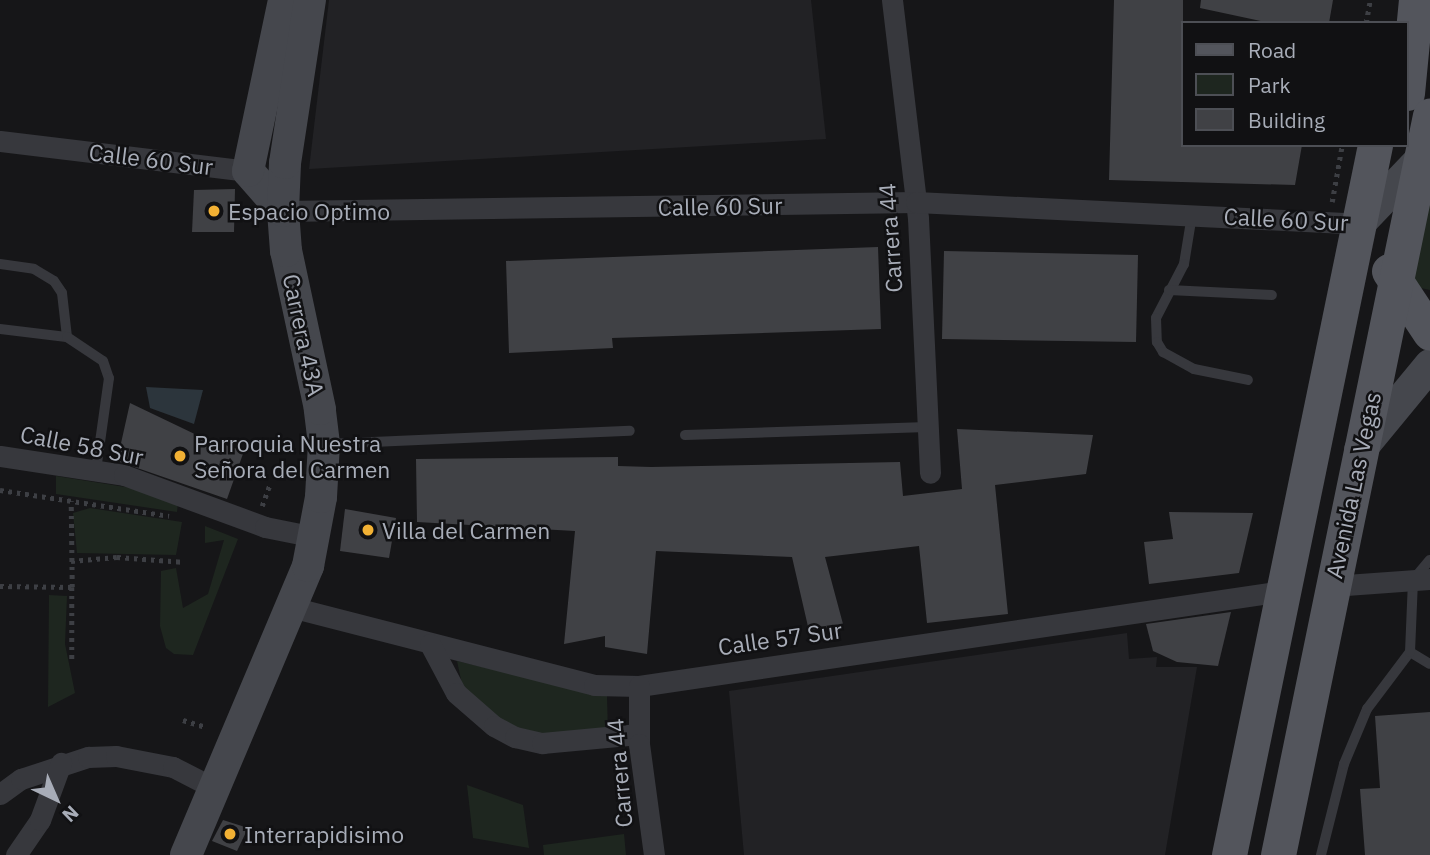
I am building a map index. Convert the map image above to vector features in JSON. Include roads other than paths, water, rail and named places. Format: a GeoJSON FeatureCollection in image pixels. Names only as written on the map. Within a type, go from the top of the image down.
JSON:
{"type":"FeatureCollection","features":[{"type":"Feature","properties":{"kind":"main road"},"geometry":{"type":"LineString","coordinates":[[283,211],[248,171],[285,0]]}},
{"type":"Feature","properties":{"kind":"main road","name":"Carrera 43A"},"geometry":{"type":"LineString","coordinates":[[186,855],[212,787],[291,607],[315,537],[324,444],[286,251],[283,211],[285,163],[310,0]]}},
{"type":"Feature","properties":{"kind":"main road"},"geometry":{"type":"LineString","coordinates":[[1399,21],[1404,0]]}},
{"type":"Feature","properties":{"kind":"main road"},"geometry":{"type":"LineString","coordinates":[[1409,74],[1416,0]]}},
{"type":"Feature","properties":{"kind":"main road"},"geometry":{"type":"LineString","coordinates":[[1409,96],[1430,104]]}},
{"type":"Feature","properties":{"kind":"main road","name":"Avenida Las Vegas"},"geometry":{"type":"LineString","coordinates":[[1278,855],[1395,281],[1426,157],[1430,115]]}},
{"type":"Feature","properties":{"kind":"main road","name":"Avenida Las Vegas"},"geometry":{"type":"LineString","coordinates":[[1228,855],[1375,147]]}},
{"type":"Feature","properties":{"kind":"main road","name":"Calle 60 Sur"},"geometry":{"type":"LineString","coordinates":[[1359,224],[1426,157]]}},
{"type":"Feature","properties":{"kind":"main road"},"geometry":{"type":"LineString","coordinates":[[1359,224],[1395,281],[1426,346],[1360,450]]}},
{"type":"Feature","properties":{"kind":"street","name":"Carrera 44"},"geometry":{"type":"LineString","coordinates":[[892,0],[916,202],[930,473]]}},
{"type":"Feature","properties":{"kind":"street","name":"Calle 60 Sur"},"geometry":{"type":"LineString","coordinates":[[0,141],[248,171]]}},
{"type":"Feature","properties":{"kind":"street","name":"Calle 60 Sur"},"geometry":{"type":"LineString","coordinates":[[283,211],[916,202],[1359,224]]}},
{"type":"Feature","properties":{"kind":"street","name":"Calle 58 Sur"},"geometry":{"type":"LineString","coordinates":[[0,456],[124,475],[272,529],[315,537]]}},
{"type":"Feature","properties":{"kind":"street"},"geometry":{"type":"LineString","coordinates":[[1332,586],[1424,578]]}},
{"type":"Feature","properties":{"kind":"street","name":"Calle 57 Sur"},"geometry":{"type":"LineString","coordinates":[[291,607],[594,685],[639,685],[1283,591]]}},
{"type":"Feature","properties":{"kind":"street"},"geometry":{"type":"LineString","coordinates":[[430,644],[456,692],[494,726],[514,737],[542,743],[639,734]]}},
{"type":"Feature","properties":{"kind":"street","name":"Carrera 44"},"geometry":{"type":"LineString","coordinates":[[639,685],[639,734],[654,855]]}},
{"type":"Feature","properties":{"kind":"street"},"geometry":{"type":"LineString","coordinates":[[0,794],[20,779],[61,763],[102,757],[144,760],[173,767],[212,787]]}},
{"type":"Feature","properties":{"kind":"street"},"geometry":{"type":"LineString","coordinates":[[16,855],[40,820],[61,763]]}},
{"type":"Feature","properties":{"kind":"lane"},"geometry":{"type":"LineString","coordinates":[[1192,215],[1184,264],[1156,318],[1157,342],[1163,352],[1194,369],[1248,380]]}},
{"type":"Feature","properties":{"kind":"lane"},"geometry":{"type":"LineString","coordinates":[[0,264],[34,269],[54,281],[62,293],[67,337]]}},
{"type":"Feature","properties":{"kind":"lane"},"geometry":{"type":"LineString","coordinates":[[1169,290],[1272,295]]}},
{"type":"Feature","properties":{"kind":"lane"},"geometry":{"type":"LineString","coordinates":[[0,329],[67,337],[103,360],[109,378],[96,470]]}},
{"type":"Feature","properties":{"kind":"lane"},"geometry":{"type":"LineString","coordinates":[[685,435],[927,427]]}},
{"type":"Feature","properties":{"kind":"lane"},"geometry":{"type":"LineString","coordinates":[[324,444],[629,431]]}},
{"type":"Feature","properties":{"kind":"lane"},"geometry":{"type":"LineString","coordinates":[[1321,855],[1344,764],[1367,709],[1410,652],[1430,560]]}},
{"type":"Feature","properties":{"kind":"lane"},"geometry":{"type":"LineString","coordinates":[[1410,652],[1430,664]]}},
{"type":"Feature","properties":{"kind":"place","name":"Espacio Optimo"},"geometry":{"type":"Point","coordinates":[214,211]}},
{"type":"Feature","properties":{"kind":"place","name":"Parroquia Nuestra Señora del Carmen"},"geometry":{"type":"Point","coordinates":[180,456]}},
{"type":"Feature","properties":{"kind":"place","name":"Villa del Carmen"},"geometry":{"type":"Point","coordinates":[368,530]}},
{"type":"Feature","properties":{"kind":"place","name":"Interrapidisimo"},"geometry":{"type":"Point","coordinates":[230,834]}}]}
